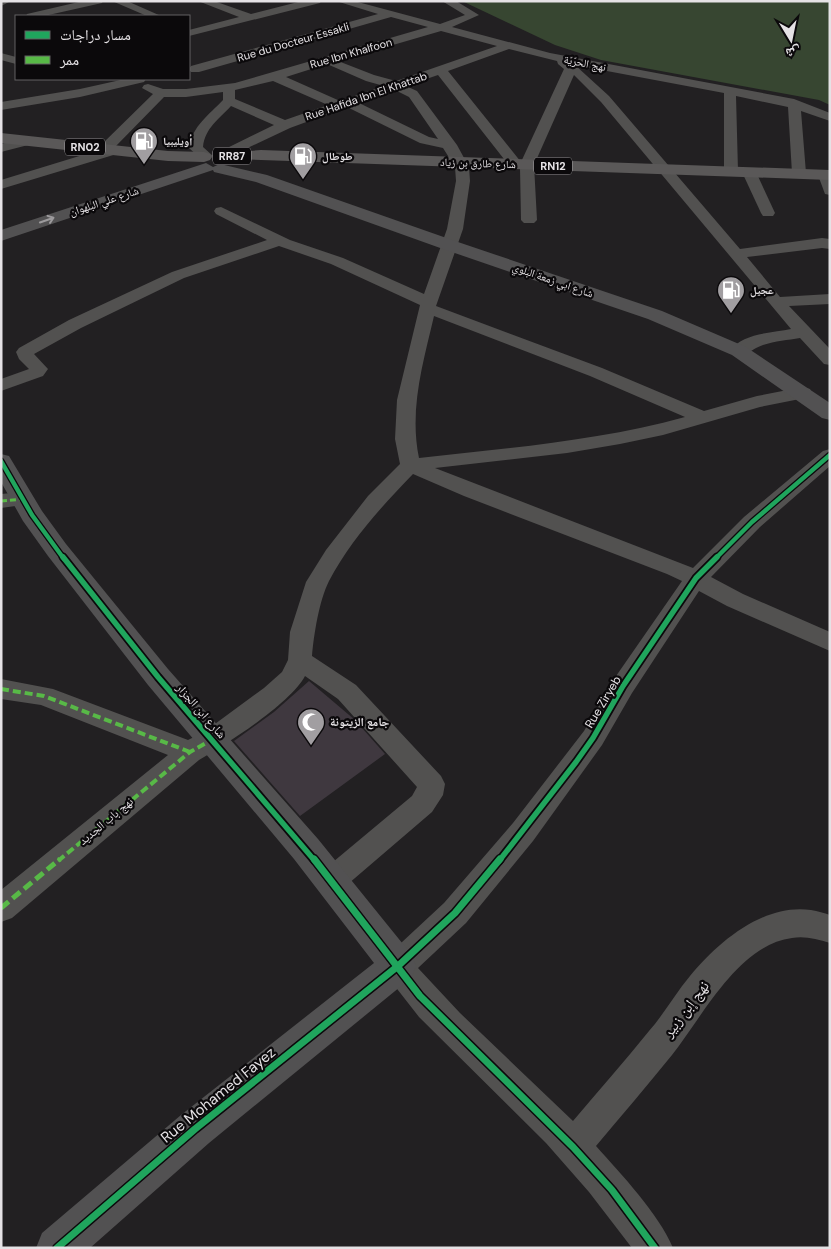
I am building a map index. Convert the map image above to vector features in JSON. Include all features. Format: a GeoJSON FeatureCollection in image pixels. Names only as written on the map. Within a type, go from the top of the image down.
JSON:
{"type":"FeatureCollection","features":[{"type":"Feature","properties":{"kind":"main road","name":"RN02"},"geometry":{"type":"LineString","coordinates":[[1,138],[168,156]]}},
{"type":"Feature","properties":{"kind":"main road","name":"RR87"},"geometry":{"type":"LineString","coordinates":[[168,156],[218,161]]}},
{"type":"Feature","properties":{"kind":"main road","name":"شارع طارق بن زياد"},"geometry":{"type":"LineString","coordinates":[[218,161],[275,156],[828,175]]}},
{"type":"Feature","properties":{"kind":"street"},"geometry":{"type":"LineString","coordinates":[[1,2],[6,1]]}},
{"type":"Feature","properties":{"kind":"street"},"geometry":{"type":"LineString","coordinates":[[117,1],[153,15]]}},
{"type":"Feature","properties":{"kind":"street"},"geometry":{"type":"LineString","coordinates":[[203,1],[251,18]]}},
{"type":"Feature","properties":{"kind":"street"},"geometry":{"type":"LineString","coordinates":[[194,30],[251,18],[316,1]]}},
{"type":"Feature","properties":{"kind":"street","name":"نهج الحرّيّة"},"geometry":{"type":"LineString","coordinates":[[341,1],[365,4],[391,14],[549,56],[794,103],[830,117]]}},
{"type":"Feature","properties":{"kind":"street","name":"Rue Ibn Khalfoon"},"geometry":{"type":"LineString","coordinates":[[161,93],[229,95],[273,76],[440,27],[474,14],[447,1]]}},
{"type":"Feature","properties":{"kind":"street"},"geometry":{"type":"LineString","coordinates":[[35,15],[90,2]]}},
{"type":"Feature","properties":{"kind":"street"},"geometry":{"type":"LineString","coordinates":[[266,14],[283,21]]}},
{"type":"Feature","properties":{"kind":"street","name":"Rue du Docteur Essakli"},"geometry":{"type":"LineString","coordinates":[[192,68],[317,36],[391,14]]}},
{"type":"Feature","properties":{"kind":"street"},"geometry":{"type":"LineString","coordinates":[[300,28],[317,36]]}},
{"type":"Feature","properties":{"kind":"street"},"geometry":{"type":"LineString","coordinates":[[194,30],[223,36]]}},
{"type":"Feature","properties":{"kind":"street"},"geometry":{"type":"LineString","coordinates":[[240,44],[258,51]]}},
{"type":"Feature","properties":{"kind":"street","name":"Rue Hafida Ibn El Khattab"},"geometry":{"type":"LineString","coordinates":[[218,161],[249,140],[285,125],[510,45]]}},
{"type":"Feature","properties":{"kind":"street"},"geometry":{"type":"LineString","coordinates":[[1,56],[15,61]]}},
{"type":"Feature","properties":{"kind":"street"},"geometry":{"type":"LineString","coordinates":[[549,56],[571,67],[605,99],[776,302],[830,360]]}},
{"type":"Feature","properties":{"kind":"street"},"geometry":{"type":"LineString","coordinates":[[326,60],[409,91],[418,98],[460,162],[463,181],[455,229],[428,306],[406,400],[405,439],[410,465]]}},
{"type":"Feature","properties":{"kind":"street"},"geometry":{"type":"LineString","coordinates":[[1,67],[15,61]]}},
{"type":"Feature","properties":{"kind":"street"},"geometry":{"type":"LineString","coordinates":[[521,165],[536,142],[571,67]]}},
{"type":"Feature","properties":{"kind":"street"},"geometry":{"type":"LineString","coordinates":[[192,68],[229,95],[285,125]]}},
{"type":"Feature","properties":{"kind":"street"},"geometry":{"type":"LineString","coordinates":[[441,70],[500,143],[521,165],[529,220]]}},
{"type":"Feature","properties":{"kind":"street"},"geometry":{"type":"LineString","coordinates":[[273,76],[425,140],[450,146]]}},
{"type":"Feature","properties":{"kind":"street"},"geometry":{"type":"LineString","coordinates":[[1,106],[97,89],[135,80],[161,93],[110,149],[1,185]]}},
{"type":"Feature","properties":{"kind":"street"},"geometry":{"type":"LineString","coordinates":[[80,82],[97,89]]}},
{"type":"Feature","properties":{"kind":"street"},"geometry":{"type":"LineString","coordinates":[[730,90],[731,171]]}},
{"type":"Feature","properties":{"kind":"street"},"geometry":{"type":"LineString","coordinates":[[9,93],[34,100]]}},
{"type":"Feature","properties":{"kind":"street"},"geometry":{"type":"LineString","coordinates":[[218,161],[196,148],[196,139],[229,95]]}},
{"type":"Feature","properties":{"kind":"street"},"geometry":{"type":"LineString","coordinates":[[794,103],[799,173]]}},
{"type":"Feature","properties":{"kind":"street"},"geometry":{"type":"LineString","coordinates":[[1,148],[27,141]]}},
{"type":"Feature","properties":{"kind":"street"},"geometry":{"type":"LineString","coordinates":[[500,143],[536,142]]}},
{"type":"Feature","properties":{"kind":"street","name":"شارع ابي زمعة البلوي"},"geometry":{"type":"LineString","coordinates":[[218,161],[449,246],[656,315],[739,351],[827,407]]}},
{"type":"Feature","properties":{"kind":"street","name":"شارع علي البلهوان"},"geometry":{"type":"LineString","coordinates":[[1,236],[218,161]]}},
{"type":"Feature","properties":{"kind":"street"},"geometry":{"type":"LineString","coordinates":[[749,172],[768,213]]}},
{"type":"Feature","properties":{"kind":"street"},"geometry":{"type":"LineString","coordinates":[[828,175],[830,191]]}},
{"type":"Feature","properties":{"kind":"street"},"geometry":{"type":"LineString","coordinates":[[221,211],[279,241],[337,261],[428,306],[596,372],[704,418]]}},
{"type":"Feature","properties":{"kind":"street"},"geometry":{"type":"LineString","coordinates":[[1,385],[37,372],[39,369],[25,355],[25,352],[75,324],[186,272],[279,241]]}},
{"type":"Feature","properties":{"kind":"street"},"geometry":{"type":"LineString","coordinates":[[736,254],[822,243],[830,244]]}},
{"type":"Feature","properties":{"kind":"street"},"geometry":{"type":"LineString","coordinates":[[776,302],[830,299]]}},
{"type":"Feature","properties":{"kind":"street"},"geometry":{"type":"LineString","coordinates":[[739,351],[756,341],[802,332]]}},
{"type":"Feature","properties":{"kind":"street"},"geometry":{"type":"LineString","coordinates":[[331,881],[422,804],[429,795],[431,784],[347,692],[300,660],[302,632],[317,582],[334,554],[375,501],[410,465],[602,441],[656,431],[757,402],[803,393]]}},
{"type":"Feature","properties":{"kind":"street","name":"Rue Ziryeb"},"geometry":{"type":"LineString","coordinates":[[398,966],[455,913],[524,832],[587,746],[623,686],[696,578],[752,522],[830,454]]}},
{"type":"Feature","properties":{"kind":"street","name":"شارع ابن الجزار"},"geometry":{"type":"LineString","coordinates":[[1,461],[12,500],[56,550],[158,677],[201,746],[331,881],[398,966]]}},
{"type":"Feature","properties":{"kind":"street"},"geometry":{"type":"LineString","coordinates":[[410,465],[471,491],[675,568],[735,600],[830,642]]}},
{"type":"Feature","properties":{"kind":"street","name":"نهج باب الجديد"},"geometry":{"type":"LineString","coordinates":[[1,908],[201,746],[279,690],[291,678],[300,660]]}},
{"type":"Feature","properties":{"kind":"street"},"geometry":{"type":"LineString","coordinates":[[1,689],[44,696],[201,746]]}},
{"type":"Feature","properties":{"kind":"street","name":"نهج إبن زبير"},"geometry":{"type":"LineString","coordinates":[[573,1147],[655,1051],[701,986],[726,959],[766,930],[812,923],[830,928]]}},
{"type":"Feature","properties":{"kind":"street"},"geometry":{"type":"LineString","coordinates":[[398,966],[420,996],[573,1147],[612,1190],[655,1248]]}},
{"type":"Feature","properties":{"kind":"street","name":"Rue Mohamed Fayez"},"geometry":{"type":"LineString","coordinates":[[57,1248],[195,1129],[398,966]]}},
{"type":"Feature","properties":{"kind":"green space"},"geometry":{"type":"Polygon","coordinates":[[[462,1],[830,1],[830,105],[819,100],[601,60],[555,45],[462,1]]]}},
{"type":"Feature","properties":{"kind":"building","name":"جامع الزيتونة"},"geometry":{"type":"Polygon","coordinates":[[[309,681],[355,720],[385,754],[300,816],[234,741],[274,712],[309,681]]]}},
{"type":"Feature","properties":{"kind":"marked path"},"geometry":{"type":"LineString","coordinates":[[1,501],[23,499]]}},
{"type":"Feature","properties":{"kind":"marked path"},"geometry":{"type":"LineString","coordinates":[[1,689],[44,696],[190,752]]}},
{"type":"Feature","properties":{"kind":"marked path"},"geometry":{"type":"LineString","coordinates":[[1,908],[190,752],[213,739]]}},
{"type":"Feature","properties":{"kind":"cycle path"},"geometry":{"type":"LineString","coordinates":[[57,1248],[195,1129],[398,966],[455,913],[523,832],[576,762],[593,738],[623,686],[696,578],[752,522],[830,455]]}},
{"type":"Feature","properties":{"kind":"cycle path"},"geometry":{"type":"LineString","coordinates":[[1,461],[32,515],[57,550],[158,677],[306,849],[420,996],[573,1147],[612,1190],[655,1248]]}},
{"type":"Feature","properties":{"kind":"place","name":"أويليبيا"},"geometry":{"type":"Point","coordinates":[144,165]}},
{"type":"Feature","properties":{"kind":"place","name":"طوطال"},"geometry":{"type":"Point","coordinates":[303,180]}},
{"type":"Feature","properties":{"kind":"place","name":"عجيل"},"geometry":{"type":"Point","coordinates":[731,314]}},
{"type":"Feature","properties":{"kind":"place","name":"جامع الزيتونة"},"geometry":{"type":"Point","coordinates":[311,746]}}]}
